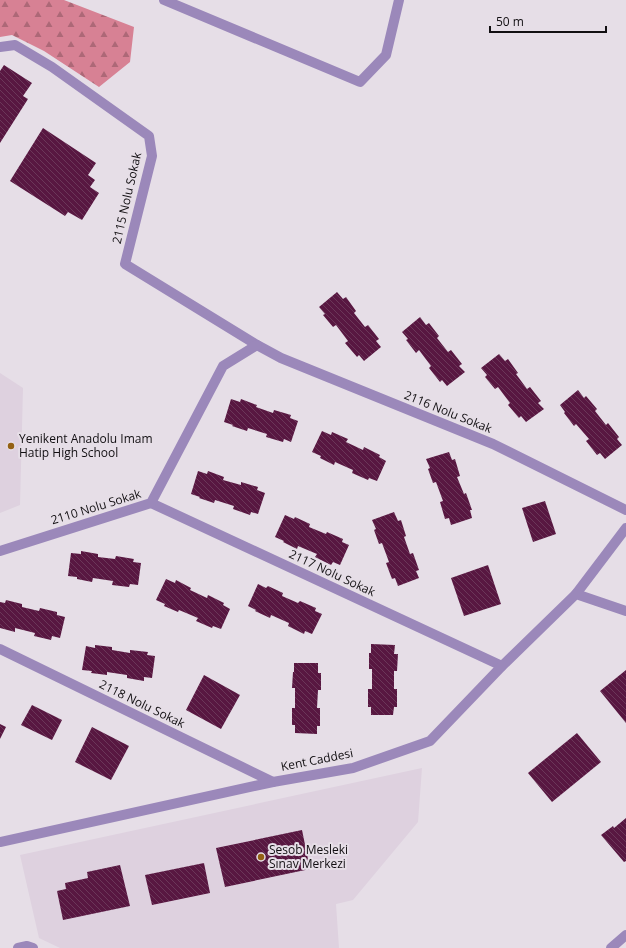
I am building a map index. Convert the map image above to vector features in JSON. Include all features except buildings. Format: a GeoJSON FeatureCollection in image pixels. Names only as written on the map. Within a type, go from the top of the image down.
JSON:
{"type":"FeatureCollection","features":[{"type":"Feature","properties":{"kind":"street"},"geometry":{"type":"LineString","coordinates":[[164,0],[360,82],[386,55],[398,0]]}},
{"type":"Feature","properties":{"kind":"street","name":"2115 Nolu Sokak"},"geometry":{"type":"LineString","coordinates":[[0,47],[16,45],[46,63],[149,136],[152,156],[125,264],[257,345]]}},
{"type":"Feature","properties":{"kind":"street","name":"2110 Nolu Sokak"},"geometry":{"type":"LineString","coordinates":[[0,550],[151,503],[223,366],[257,345]]}},
{"type":"Feature","properties":{"kind":"street","name":"2116 Nolu Sokak"},"geometry":{"type":"LineString","coordinates":[[257,345],[281,358],[493,444],[626,510]]}},
{"type":"Feature","properties":{"kind":"street","name":"2117 Nolu Sokak"},"geometry":{"type":"LineString","coordinates":[[151,503],[502,666]]}},
{"type":"Feature","properties":{"kind":"street","name":"Kent Caddesi"},"geometry":{"type":"LineString","coordinates":[[0,842],[273,782],[353,768],[430,741],[502,666],[576,594],[626,528]]}},
{"type":"Feature","properties":{"kind":"street"},"geometry":{"type":"LineString","coordinates":[[576,594],[626,611]]}},
{"type":"Feature","properties":{"kind":"street","name":"2118 Nolu Sokak"},"geometry":{"type":"LineString","coordinates":[[0,649],[273,782]]}},
{"type":"Feature","properties":{"kind":"street"},"geometry":{"type":"LineString","coordinates":[[611,948],[626,935]]}},
{"type":"Feature","properties":{"kind":"street"},"geometry":{"type":"LineString","coordinates":[[18,948],[27,946],[32,948]]}},
{"type":"Feature","properties":{"kind":"shaded area","name":"Yenikent Anadolu Imam Hatip High School"},"geometry":{"type":"Polygon","coordinates":[[[0,373],[23,388],[20,505],[0,513],[0,373]]]}},
{"type":"Feature","properties":{"kind":"shaded area"},"geometry":{"type":"Polygon","coordinates":[[[422,768],[418,822],[353,900],[336,904],[339,948],[60,948],[39,938],[20,855],[422,768]]]}},
{"type":"Feature","properties":{"kind":"green space"},"geometry":{"type":"Polygon","coordinates":[[[0,0],[64,0],[134,27],[130,62],[99,87],[44,51],[12,35],[0,37],[0,0]]]}},
{"type":"Feature","properties":{"kind":"place","name":"Yenikent Anadolu Imam Hatip High School"},"geometry":{"type":"Point","coordinates":[11,446]}},
{"type":"Feature","properties":{"kind":"place","name":"Sesob Mesleki Sınav Merkezi"},"geometry":{"type":"Point","coordinates":[261,857]}}]}
